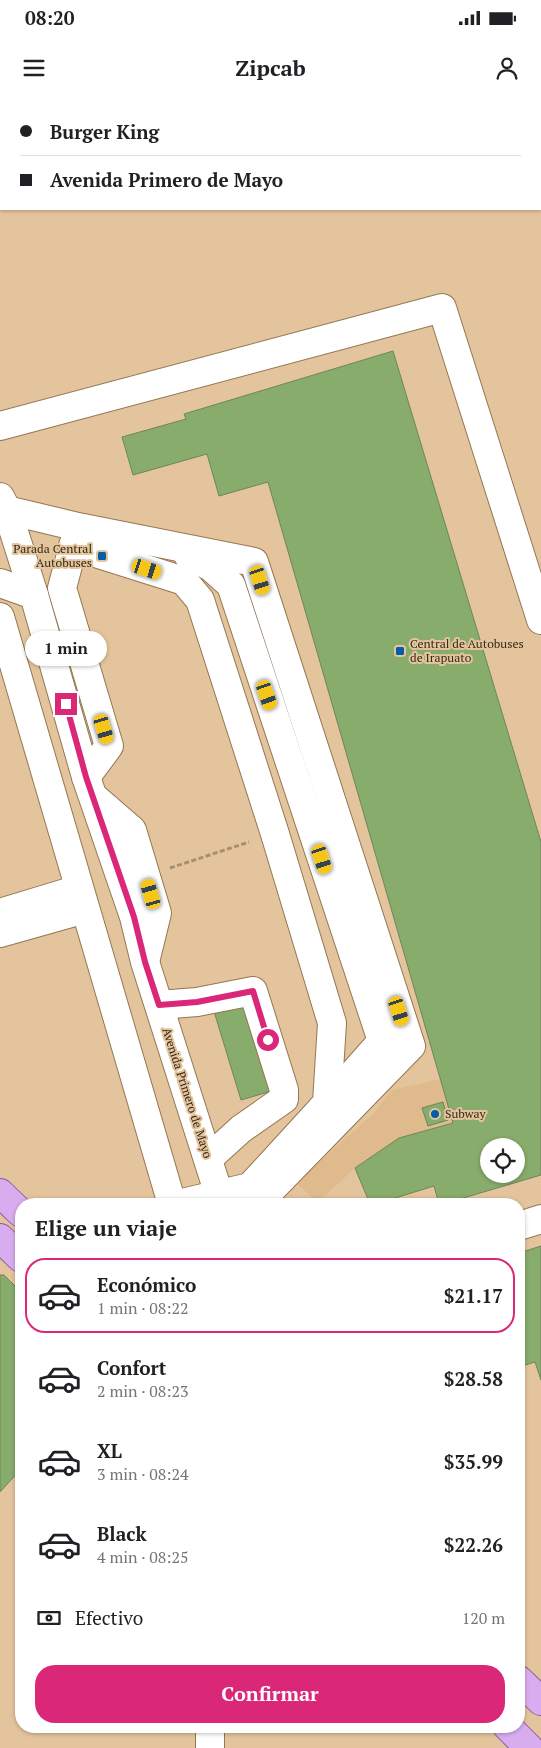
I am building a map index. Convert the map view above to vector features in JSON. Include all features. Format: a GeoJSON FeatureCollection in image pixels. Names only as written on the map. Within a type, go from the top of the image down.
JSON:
{"type":"FeatureCollection","features":[{"type":"Feature","properties":{"kind":"main road"},"geometry":{"type":"LineString","coordinates":[[0,1193],[15,1207]]}},
{"type":"Feature","properties":{"kind":"main road"},"geometry":{"type":"LineString","coordinates":[[525,1686],[541,1701]]}},
{"type":"Feature","properties":{"kind":"main road"},"geometry":{"type":"LineString","coordinates":[[514,1733],[529,1748]]}},
{"type":"Feature","properties":{"kind":"street"},"geometry":{"type":"LineString","coordinates":[[0,426],[442,308],[541,620]]}},
{"type":"Feature","properties":{"kind":"street"},"geometry":{"type":"LineString","coordinates":[[2,504],[184,581],[200,600],[275,834],[332,1023],[327,1103]]}},
{"type":"Feature","properties":{"kind":"street","name":"Avenida Primero de Mayo"},"geometry":{"type":"LineString","coordinates":[[2,504],[34,595],[90,787],[134,917],[145,962],[221,1198]]}},
{"type":"Feature","properties":{"kind":"street"},"geometry":{"type":"LineString","coordinates":[[76,536],[166,544],[254,562],[411,1046],[263,1198]]}},
{"type":"Feature","properties":{"kind":"street"},"geometry":{"type":"LineString","coordinates":[[76,536],[62,588],[109,746],[90,787]]}},
{"type":"Feature","properties":{"kind":"street"},"geometry":{"type":"LineString","coordinates":[[166,544],[212,567],[231,585],[382,1041],[250,1187],[223,1198]]}},
{"type":"Feature","properties":{"kind":"street"},"geometry":{"type":"LineString","coordinates":[[0,583],[34,595]]}},
{"type":"Feature","properties":{"kind":"street"},"geometry":{"type":"LineString","coordinates":[[0,617],[170,1198]]}},
{"type":"Feature","properties":{"kind":"street"},"geometry":{"type":"LineString","coordinates":[[0,913],[82,899]]}},
{"type":"Feature","properties":{"kind":"street"},"geometry":{"type":"LineString","coordinates":[[0,934],[82,899]]}},
{"type":"Feature","properties":{"kind":"street"},"geometry":{"type":"LineString","coordinates":[[159,1005],[197,1002],[253,991],[284,1090],[284,1099],[241,1129],[208,1159]]}},
{"type":"Feature","properties":{"kind":"street"},"geometry":{"type":"LineString","coordinates":[[525,1224],[541,1218]]}},
{"type":"Feature","properties":{"kind":"street"},"geometry":{"type":"LineString","coordinates":[[210,1733],[210,1748]]}},
{"type":"Feature","properties":{"kind":"shaded area"},"geometry":{"type":"Polygon","coordinates":[[[441,1079],[453,1123],[399,1138],[355,1168],[322,1198],[313,1198],[296,1183],[374,1113],[392,1090],[441,1079]]]}},
{"type":"Feature","properties":{"kind":"building","name":"Central de Autobuses de Irapuato"},"geometry":{"type":"Polygon","coordinates":[[[393,351],[541,842],[541,1175],[525,1180],[525,1138],[480,1138],[480,1183],[514,1183],[463,1198],[437,1198],[434,1186],[395,1198],[368,1198],[355,1168],[399,1138],[453,1123],[268,482],[219,496],[207,454],[133,475],[122,437],[186,419],[184,414],[393,351]]]}},
{"type":"Feature","properties":{"kind":"building"},"geometry":{"type":"Polygon","coordinates":[[[254,996],[282,1088],[241,1100],[213,1008],[254,996]]]}},
{"type":"Feature","properties":{"kind":"building","name":"Subway"},"geometry":{"type":"Polygon","coordinates":[[[443,1102],[448,1120],[428,1126],[422,1108],[443,1102]]]}},
{"type":"Feature","properties":{"kind":"building"},"geometry":{"type":"Polygon","coordinates":[[[541,1246],[541,1380],[535,1362],[525,1365],[525,1251],[541,1246]]]}},
{"type":"Feature","properties":{"kind":"building"},"geometry":{"type":"Polygon","coordinates":[[[0,1275],[4,1275],[15,1286],[15,1476],[0,1492],[0,1275]]]}},
{"type":"Feature","properties":{"kind":"place","name":"Parada Central Autobuses"},"geometry":{"type":"Point","coordinates":[102,556]}},
{"type":"Feature","properties":{"kind":"place","name":"Central de Autobuses de Irapuato"},"geometry":{"type":"Point","coordinates":[400,651]}},
{"type":"Feature","properties":{"kind":"place","name":"Subway"},"geometry":{"type":"Point","coordinates":[435,1114]}},
{"type":"Feature","properties":{"kind":"route"},"geometry":{"type":"LineString","coordinates":[[66,704],[86,777],[134,917],[145,962],[159,1005],[197,1002],[253,991],[268,1040]]}}]}
